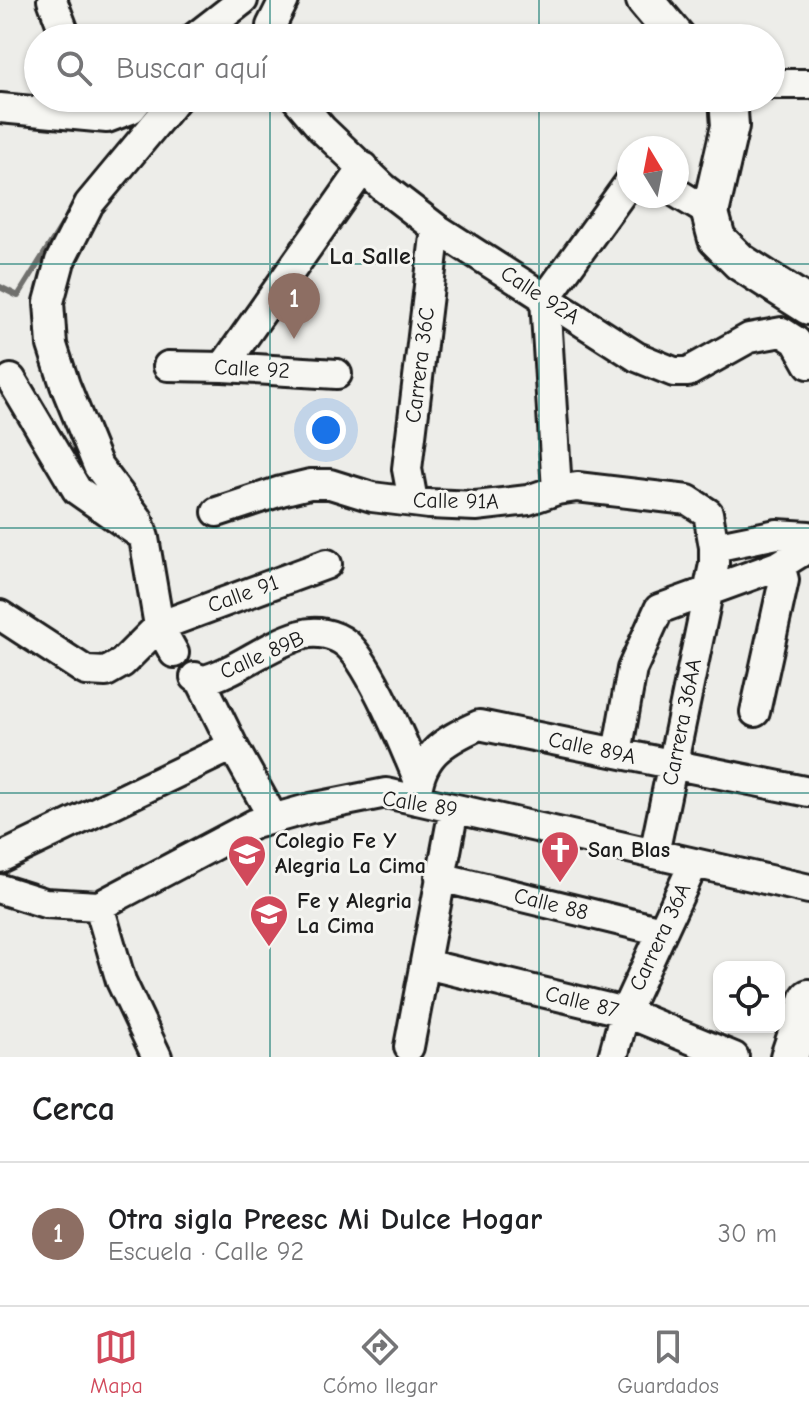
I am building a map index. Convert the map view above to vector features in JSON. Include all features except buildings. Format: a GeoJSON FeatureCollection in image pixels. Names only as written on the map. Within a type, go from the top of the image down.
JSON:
{"type":"FeatureCollection","features":[{"type":"Feature","properties":{"kind":"main road"},"geometry":{"type":"LineString","coordinates":[[645,0],[665,24]]}},
{"type":"Feature","properties":{"kind":"main road"},"geometry":{"type":"LineString","coordinates":[[729,112],[730,126],[710,213],[717,239],[722,247],[809,306]]}},
{"type":"Feature","properties":{"kind":"main road"},"geometry":{"type":"LineString","coordinates":[[798,1050],[809,998]]}},
{"type":"Feature","properties":{"kind":"street"},"geometry":{"type":"LineString","coordinates":[[52,0],[61,24]]}},
{"type":"Feature","properties":{"kind":"street"},"geometry":{"type":"LineString","coordinates":[[275,24],[284,0]]}},
{"type":"Feature","properties":{"kind":"street"},"geometry":{"type":"LineString","coordinates":[[244,1],[264,24]]}},
{"type":"Feature","properties":{"kind":"street"},"geometry":{"type":"LineString","coordinates":[[213,24],[244,1]]}},
{"type":"Feature","properties":{"kind":"street"},"geometry":{"type":"LineString","coordinates":[[228,24],[244,1]]}},
{"type":"Feature","properties":{"kind":"street"},"geometry":{"type":"LineString","coordinates":[[785,84],[809,84]]}},
{"type":"Feature","properties":{"kind":"street"},"geometry":{"type":"LineString","coordinates":[[0,108],[24,110]]}},
{"type":"Feature","properties":{"kind":"street"},"geometry":{"type":"LineString","coordinates":[[43,112],[107,118],[123,112]]}},
{"type":"Feature","properties":{"kind":"street"},"geometry":{"type":"LineString","coordinates":[[165,112],[89,204],[60,261],[49,302],[52,345],[65,385],[98,466],[138,519],[159,626],[174,653]]}},
{"type":"Feature","properties":{"kind":"street","name":"Calle 92A"},"geometry":{"type":"LineString","coordinates":[[308,112],[384,188],[436,228],[637,357],[674,372],[688,372],[749,338],[782,332],[796,341],[809,364]]}},
{"type":"Feature","properties":{"kind":"street"},"geometry":{"type":"LineString","coordinates":[[223,367],[364,167]]}},
{"type":"Feature","properties":{"kind":"street"},"geometry":{"type":"LineString","coordinates":[[557,490],[545,299],[617,200]]}},
{"type":"Feature","properties":{"kind":"street"},"geometry":{"type":"LineString","coordinates":[[689,200],[710,213]]}},
{"type":"Feature","properties":{"kind":"street","name":"Carrera 36C"},"geometry":{"type":"LineString","coordinates":[[413,501],[407,469],[436,228]]}},
{"type":"Feature","properties":{"kind":"street","name":"Calle 92"},"geometry":{"type":"LineString","coordinates":[[168,366],[337,374]]}},
{"type":"Feature","properties":{"kind":"street"},"geometry":{"type":"LineString","coordinates":[[11,379],[77,490],[144,538]]}},
{"type":"Feature","properties":{"kind":"street","name":"Calle 91A"},"geometry":{"type":"LineString","coordinates":[[217,512],[310,484],[330,484],[372,497],[476,506],[528,500],[577,487],[688,500],[708,513],[714,547]]}},
{"type":"Feature","properties":{"kind":"street"},"geometry":{"type":"LineString","coordinates":[[714,547],[777,534],[809,536]]}},
{"type":"Feature","properties":{"kind":"street","name":"Carrera 36AA"},"geometry":{"type":"LineString","coordinates":[[654,854],[674,765],[714,547]]}},
{"type":"Feature","properties":{"kind":"street"},"geometry":{"type":"LineString","coordinates":[[617,753],[632,669],[659,609],[780,565],[809,547]]}},
{"type":"Feature","properties":{"kind":"street","name":"Calle 91"},"geometry":{"type":"LineString","coordinates":[[159,626],[327,564]]}},
{"type":"Feature","properties":{"kind":"street"},"geometry":{"type":"LineString","coordinates":[[755,712],[784,580],[780,565]]}},
{"type":"Feature","properties":{"kind":"street"},"geometry":{"type":"LineString","coordinates":[[0,615],[86,671],[106,672],[122,663],[159,626]]}},
{"type":"Feature","properties":{"kind":"street","name":"Calle 89B"},"geometry":{"type":"LineString","coordinates":[[233,746],[198,679],[217,677],[298,635],[314,632],[330,635],[347,645],[371,679],[417,790]]}},
{"type":"Feature","properties":{"kind":"street","name":"Calle 89A"},"geometry":{"type":"LineString","coordinates":[[417,790],[430,756],[453,737],[479,725],[809,792]]}},
{"type":"Feature","properties":{"kind":"street"},"geometry":{"type":"LineString","coordinates":[[0,858],[233,746],[273,818]]}},
{"type":"Feature","properties":{"kind":"street","name":"Calle 89"},"geometry":{"type":"LineString","coordinates":[[99,906],[254,824],[386,793],[417,790],[454,809],[809,889]]}},
{"type":"Feature","properties":{"kind":"street"},"geometry":{"type":"LineString","coordinates":[[409,1047],[454,809]]}},
{"type":"Feature","properties":{"kind":"street","name":"Carrera 36A"},"geometry":{"type":"LineString","coordinates":[[613,1057],[625,1012],[694,863]]}},
{"type":"Feature","properties":{"kind":"street","name":"Calle 88"},"geometry":{"type":"LineString","coordinates":[[440,877],[662,931]]}},
{"type":"Feature","properties":{"kind":"street"},"geometry":{"type":"LineString","coordinates":[[0,889],[45,903],[99,906],[121,981],[157,1057]]}},
{"type":"Feature","properties":{"kind":"street","name":"Calle 87"},"geometry":{"type":"LineString","coordinates":[[425,964],[625,1012],[734,1057]]}},
{"type":"Feature","properties":{"kind":"waterway"},"geometry":{"type":"LineString","coordinates":[[0,287],[18,296],[69,214]]}},
{"type":"Feature","properties":{"kind":"place","name":"Otra sigla Preesc Mi Dulce Hogar"},"geometry":{"type":"Point","coordinates":[294,339]}},
{"type":"Feature","properties":{"kind":"place","name":"San Blas"},"geometry":{"type":"Point","coordinates":[560,884]}},
{"type":"Feature","properties":{"kind":"place","name":"Colegio Fe Y Alegria La Cima"},"geometry":{"type":"Point","coordinates":[247,888]}},
{"type":"Feature","properties":{"kind":"place","name":"Fe y Alegria La Cima"},"geometry":{"type":"Point","coordinates":[269,948]}},
{"type":"Feature","properties":{"kind":"district","name":"La Salle"},"geometry":{"type":"Point","coordinates":[370,256]}}]}
